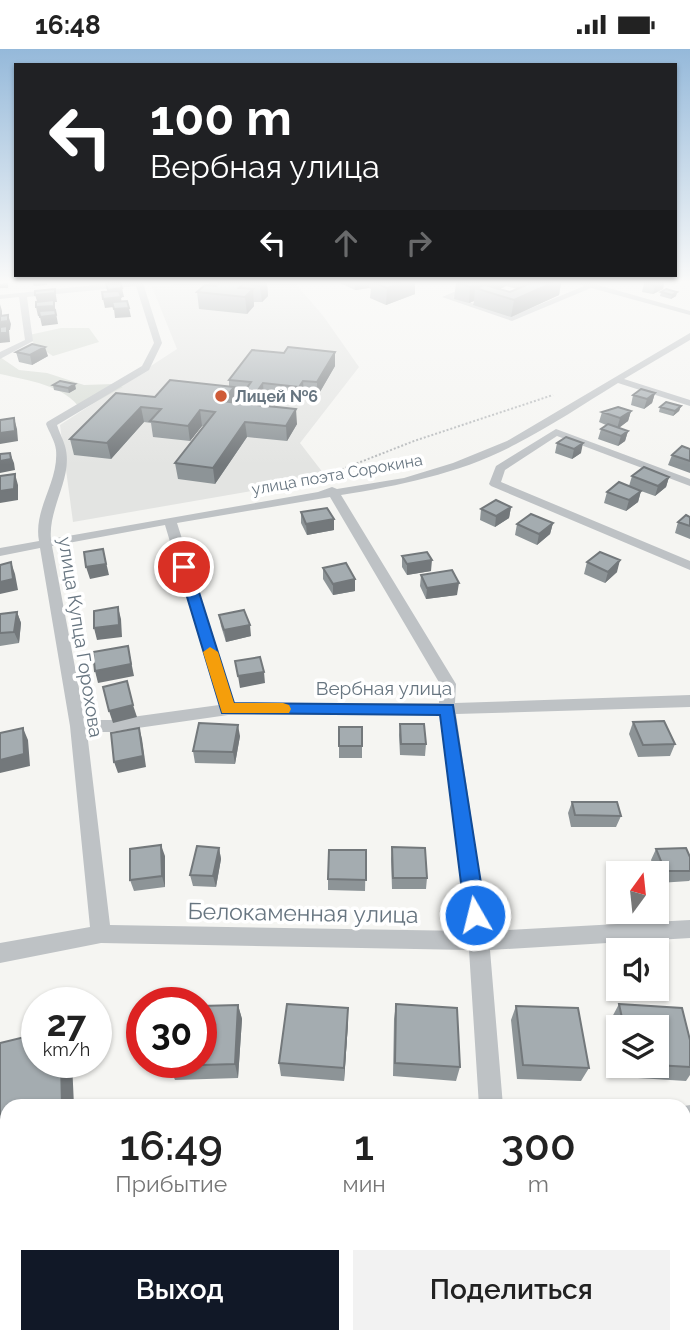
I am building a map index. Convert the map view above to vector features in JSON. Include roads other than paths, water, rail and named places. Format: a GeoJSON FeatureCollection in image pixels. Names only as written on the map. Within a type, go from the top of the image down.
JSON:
{"type":"FeatureCollection","features":[{"type":"Feature","properties":{"kind":"street"},"geometry":{"type":"LineString","coordinates":[[0,356],[24,343]]}},
{"type":"Feature","properties":{"kind":"street","name":"улица Купца Горохова"},"geometry":{"type":"LineString","coordinates":[[101,934],[78,726],[45,544],[46,512],[60,474],[61,448],[51,424],[146,368],[158,343]]}},
{"type":"Feature","properties":{"kind":"street","name":"улица поэта Сорокина"},"geometry":{"type":"LineString","coordinates":[[0,552],[319,493],[406,481],[489,454],[682,343]]}},
{"type":"Feature","properties":{"kind":"street"},"geometry":{"type":"LineString","coordinates":[[617,380],[690,404]]}},
{"type":"Feature","properties":{"kind":"street"},"geometry":{"type":"LineString","coordinates":[[690,482],[556,432],[500,468],[495,484],[690,566]]}},
{"type":"Feature","properties":{"kind":"street"},"geometry":{"type":"LineString","coordinates":[[319,493],[332,490],[448,684],[447,709],[479,941],[490,1099]]}},
{"type":"Feature","properties":{"kind":"street"},"geometry":{"type":"LineString","coordinates":[[170,520],[228,709]]}},
{"type":"Feature","properties":{"kind":"street","name":"Вербная улица"},"geometry":{"type":"LineString","coordinates":[[78,726],[110,726],[228,709],[447,709],[690,701]]}},
{"type":"Feature","properties":{"kind":"street","name":"Белокаменная улица"},"geometry":{"type":"LineString","coordinates":[[0,953],[101,934],[479,941],[690,929]]}},
{"type":"Feature","properties":{"kind":"place","name":"Лицей №6"},"geometry":{"type":"Point","coordinates":[221,396]}}]}
